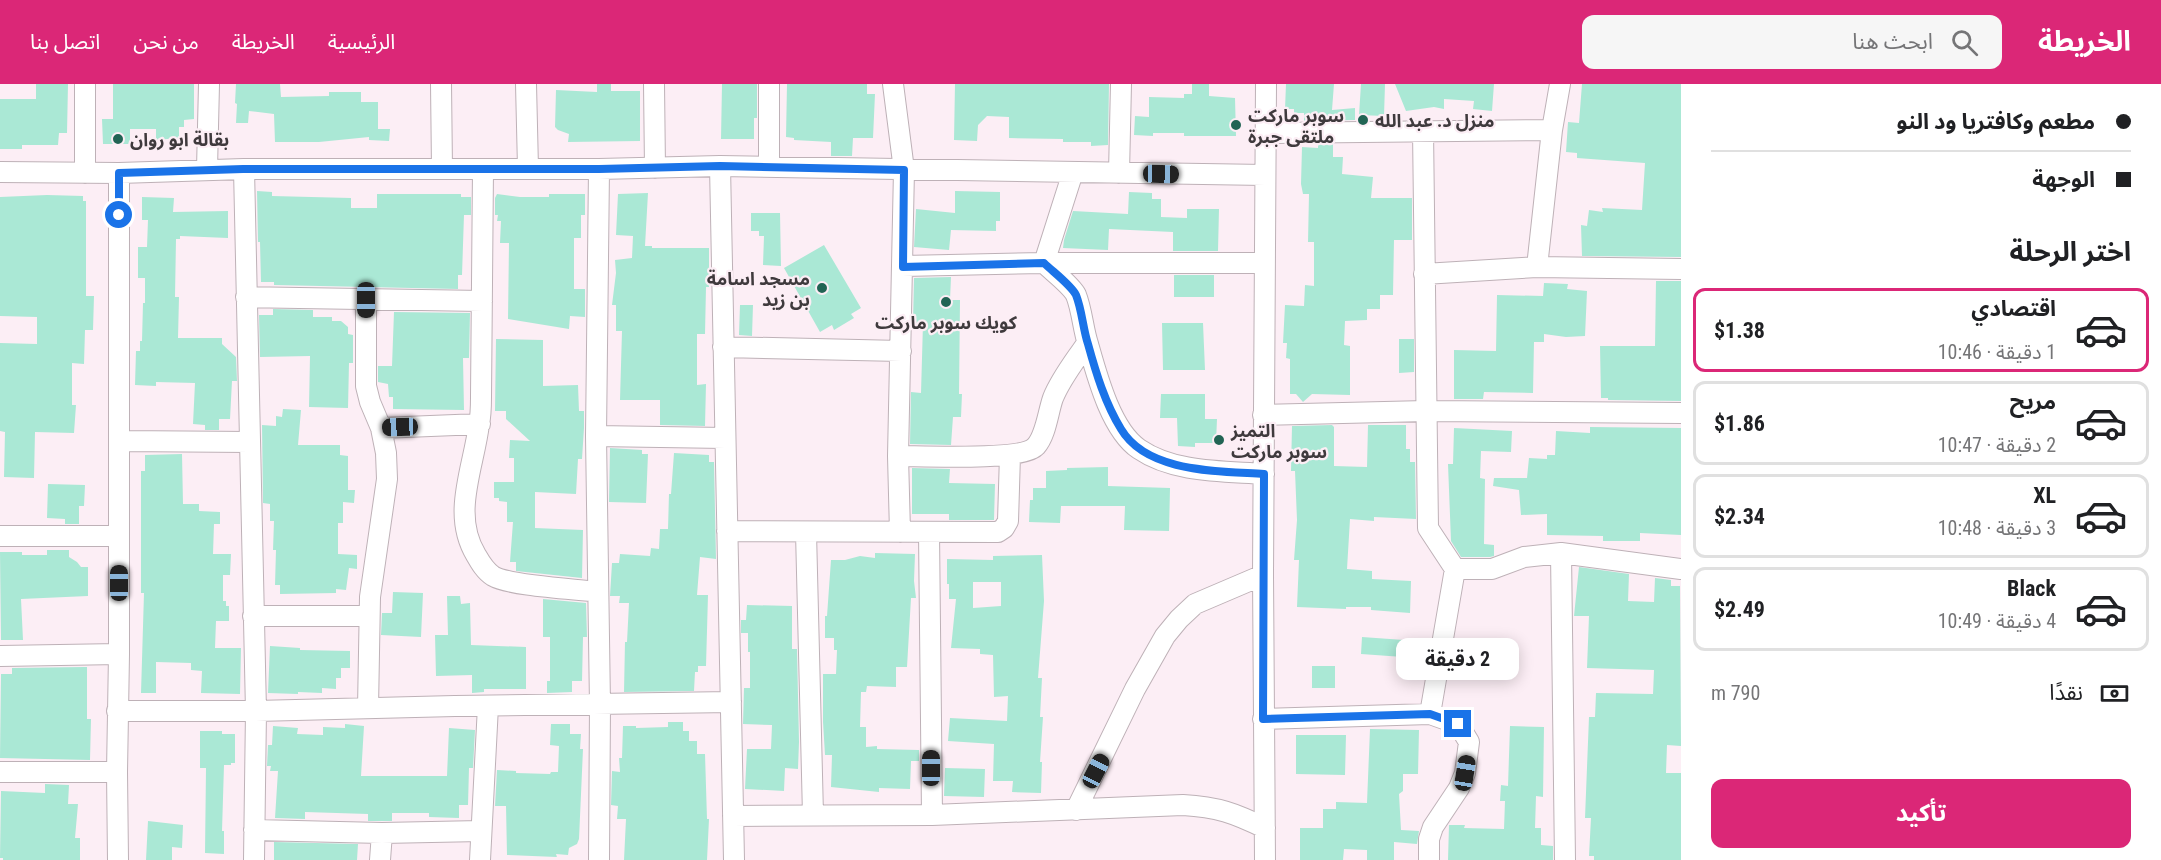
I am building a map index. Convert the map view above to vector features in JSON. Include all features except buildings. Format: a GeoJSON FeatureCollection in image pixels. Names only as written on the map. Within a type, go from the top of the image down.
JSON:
{"type":"FeatureCollection","features":[{"type":"Feature","properties":{"kind":"street"},"geometry":{"type":"LineString","coordinates":[[85,84],[85,173]]}},
{"type":"Feature","properties":{"kind":"street"},"geometry":{"type":"LineString","coordinates":[[207,170],[209,84]]}},
{"type":"Feature","properties":{"kind":"street"},"geometry":{"type":"LineString","coordinates":[[441,84],[442,168]]}},
{"type":"Feature","properties":{"kind":"street"},"geometry":{"type":"LineString","coordinates":[[526,84],[528,168]]}},
{"type":"Feature","properties":{"kind":"street"},"geometry":{"type":"LineString","coordinates":[[654,84],[655,168]]}},
{"type":"Feature","properties":{"kind":"street"},"geometry":{"type":"LineString","coordinates":[[769,84],[769,166]]}},
{"type":"Feature","properties":{"kind":"street"},"geometry":{"type":"LineString","coordinates":[[893,84],[904,170],[898,456],[900,532]]}},
{"type":"Feature","properties":{"kind":"street"},"geometry":{"type":"LineString","coordinates":[[1119,173],[1121,84]]}},
{"type":"Feature","properties":{"kind":"street"},"geometry":{"type":"LineString","coordinates":[[1265,860],[1263,415],[1266,84]]}},
{"type":"Feature","properties":{"kind":"street"},"geometry":{"type":"LineString","coordinates":[[1537,267],[1552,130],[1560,84]]}},
{"type":"Feature","properties":{"kind":"street"},"geometry":{"type":"LineString","coordinates":[[1423,130],[1428,528],[1455,569],[1430,714]]}},
{"type":"Feature","properties":{"kind":"street"},"geometry":{"type":"LineString","coordinates":[[1266,133],[1552,130]]}},
{"type":"Feature","properties":{"kind":"street"},"geometry":{"type":"LineString","coordinates":[[720,166],[734,860]]}},
{"type":"Feature","properties":{"kind":"street"},"geometry":{"type":"LineString","coordinates":[[0,172],[119,173],[243,169],[599,169],[769,166],[1265,176]]}},
{"type":"Feature","properties":{"kind":"street"},"geometry":{"type":"LineString","coordinates":[[243,169],[256,711],[254,860]]}},
{"type":"Feature","properties":{"kind":"street"},"geometry":{"type":"LineString","coordinates":[[483,169],[480,424],[464,513],[466,529],[471,546],[482,566],[493,576],[508,581],[598,592]]}},
{"type":"Feature","properties":{"kind":"street"},"geometry":{"type":"LineString","coordinates":[[599,169],[596,436],[600,705],[599,860]]}},
{"type":"Feature","properties":{"kind":"street"},"geometry":{"type":"LineString","coordinates":[[1044,263],[1073,172]]}},
{"type":"Feature","properties":{"kind":"street"},"geometry":{"type":"LineString","coordinates":[[118,860],[119,173]]}},
{"type":"Feature","properties":{"kind":"street"},"geometry":{"type":"LineString","coordinates":[[903,267],[1044,263],[1264,263]]}},
{"type":"Feature","properties":{"kind":"street"},"geometry":{"type":"LineString","coordinates":[[1044,263],[1075,294],[1087,343],[1105,398],[1122,431],[1138,448],[1156,458],[1178,465],[1206,470],[1264,474]]}},
{"type":"Feature","properties":{"kind":"street"},"geometry":{"type":"LineString","coordinates":[[1424,274],[1537,267],[1681,269]]}},
{"type":"Feature","properties":{"kind":"street"},"geometry":{"type":"LineString","coordinates":[[246,297],[482,301]]}},
{"type":"Feature","properties":{"kind":"street"},"geometry":{"type":"LineString","coordinates":[[366,300],[366,386],[381,428],[386,453],[387,479],[369,616],[368,708]]}},
{"type":"Feature","properties":{"kind":"street"},"geometry":{"type":"LineString","coordinates":[[898,456],[1010,455],[1029,452],[1037,446],[1059,385],[1087,343]]}},
{"type":"Feature","properties":{"kind":"street"},"geometry":{"type":"LineString","coordinates":[[723,348],[902,351]]}},
{"type":"Feature","properties":{"kind":"street"},"geometry":{"type":"LineString","coordinates":[[1263,415],[1426,411],[1681,413]]}},
{"type":"Feature","properties":{"kind":"street"},"geometry":{"type":"LineString","coordinates":[[381,428],[480,424]]}},
{"type":"Feature","properties":{"kind":"street"},"geometry":{"type":"LineString","coordinates":[[596,436],[725,438]]}},
{"type":"Feature","properties":{"kind":"street"},"geometry":{"type":"LineString","coordinates":[[119,441],[250,442]]}},
{"type":"Feature","properties":{"kind":"street"},"geometry":{"type":"LineString","coordinates":[[727,531],[998,532],[1008,521],[1010,455]]}},
{"type":"Feature","properties":{"kind":"street"},"geometry":{"type":"LineString","coordinates":[[806,532],[813,815]]}},
{"type":"Feature","properties":{"kind":"street"},"geometry":{"type":"LineString","coordinates":[[930,532],[932,815]]}},
{"type":"Feature","properties":{"kind":"street"},"geometry":{"type":"LineString","coordinates":[[0,536],[119,536]]}},
{"type":"Feature","properties":{"kind":"street"},"geometry":{"type":"LineString","coordinates":[[1455,569],[1492,568],[1524,557],[1561,553],[1681,569]]}},
{"type":"Feature","properties":{"kind":"street"},"geometry":{"type":"LineString","coordinates":[[1561,553],[1565,860]]}},
{"type":"Feature","properties":{"kind":"street"},"geometry":{"type":"LineString","coordinates":[[1076,810],[1135,689],[1165,636],[1195,604],[1263,575]]}},
{"type":"Feature","properties":{"kind":"street"},"geometry":{"type":"LineString","coordinates":[[253,616],[369,616]]}},
{"type":"Feature","properties":{"kind":"street"},"geometry":{"type":"LineString","coordinates":[[0,656],[119,654]]}},
{"type":"Feature","properties":{"kind":"street"},"geometry":{"type":"LineString","coordinates":[[117,711],[256,711],[730,702]]}},
{"type":"Feature","properties":{"kind":"street"},"geometry":{"type":"LineString","coordinates":[[480,860],[488,706]]}},
{"type":"Feature","properties":{"kind":"street"},"geometry":{"type":"LineString","coordinates":[[1263,719],[1430,714],[1458,724],[1469,742],[1465,773],[1459,788],[1431,833],[1429,860]]}},
{"type":"Feature","properties":{"kind":"street"},"geometry":{"type":"LineString","coordinates":[[0,772],[117,772]]}},
{"type":"Feature","properties":{"kind":"street"},"geometry":{"type":"LineString","coordinates":[[733,816],[932,815],[1183,805],[1209,806],[1232,812],[1265,828]]}},
{"type":"Feature","properties":{"kind":"street"},"geometry":{"type":"LineString","coordinates":[[254,830],[382,833],[481,831]]}},
{"type":"Feature","properties":{"kind":"street"},"geometry":{"type":"LineString","coordinates":[[380,860],[382,833]]}},
{"type":"Feature","properties":{"kind":"place","name":"منزل د. عبد الله"},"geometry":{"type":"Point","coordinates":[1363,120]}},
{"type":"Feature","properties":{"kind":"place","name":"سوبر ماركت ملتقى جبرة"},"geometry":{"type":"Point","coordinates":[1236,125]}},
{"type":"Feature","properties":{"kind":"place","name":"بقالة ابو روان"},"geometry":{"type":"Point","coordinates":[118,139]}},
{"type":"Feature","properties":{"kind":"place","name":"مسجد اسامة بن زيد"},"geometry":{"type":"Point","coordinates":[822,288]}},
{"type":"Feature","properties":{"kind":"place","name":"كويك سوبر ماركت"},"geometry":{"type":"Point","coordinates":[946,302]}},
{"type":"Feature","properties":{"kind":"place","name":"التميز سوبر ماركت"},"geometry":{"type":"Point","coordinates":[1219,440]}},
{"type":"Feature","properties":{"kind":"route"},"geometry":{"type":"LineString","coordinates":[[119,215],[119,173],[243,169],[599,169],[720,166],[904,170],[903,267],[1044,263],[1075,294],[1087,343],[1105,398],[1122,431],[1138,448],[1156,458],[1178,465],[1206,470],[1264,474],[1263,719],[1430,714],[1458,724]]}}]}
